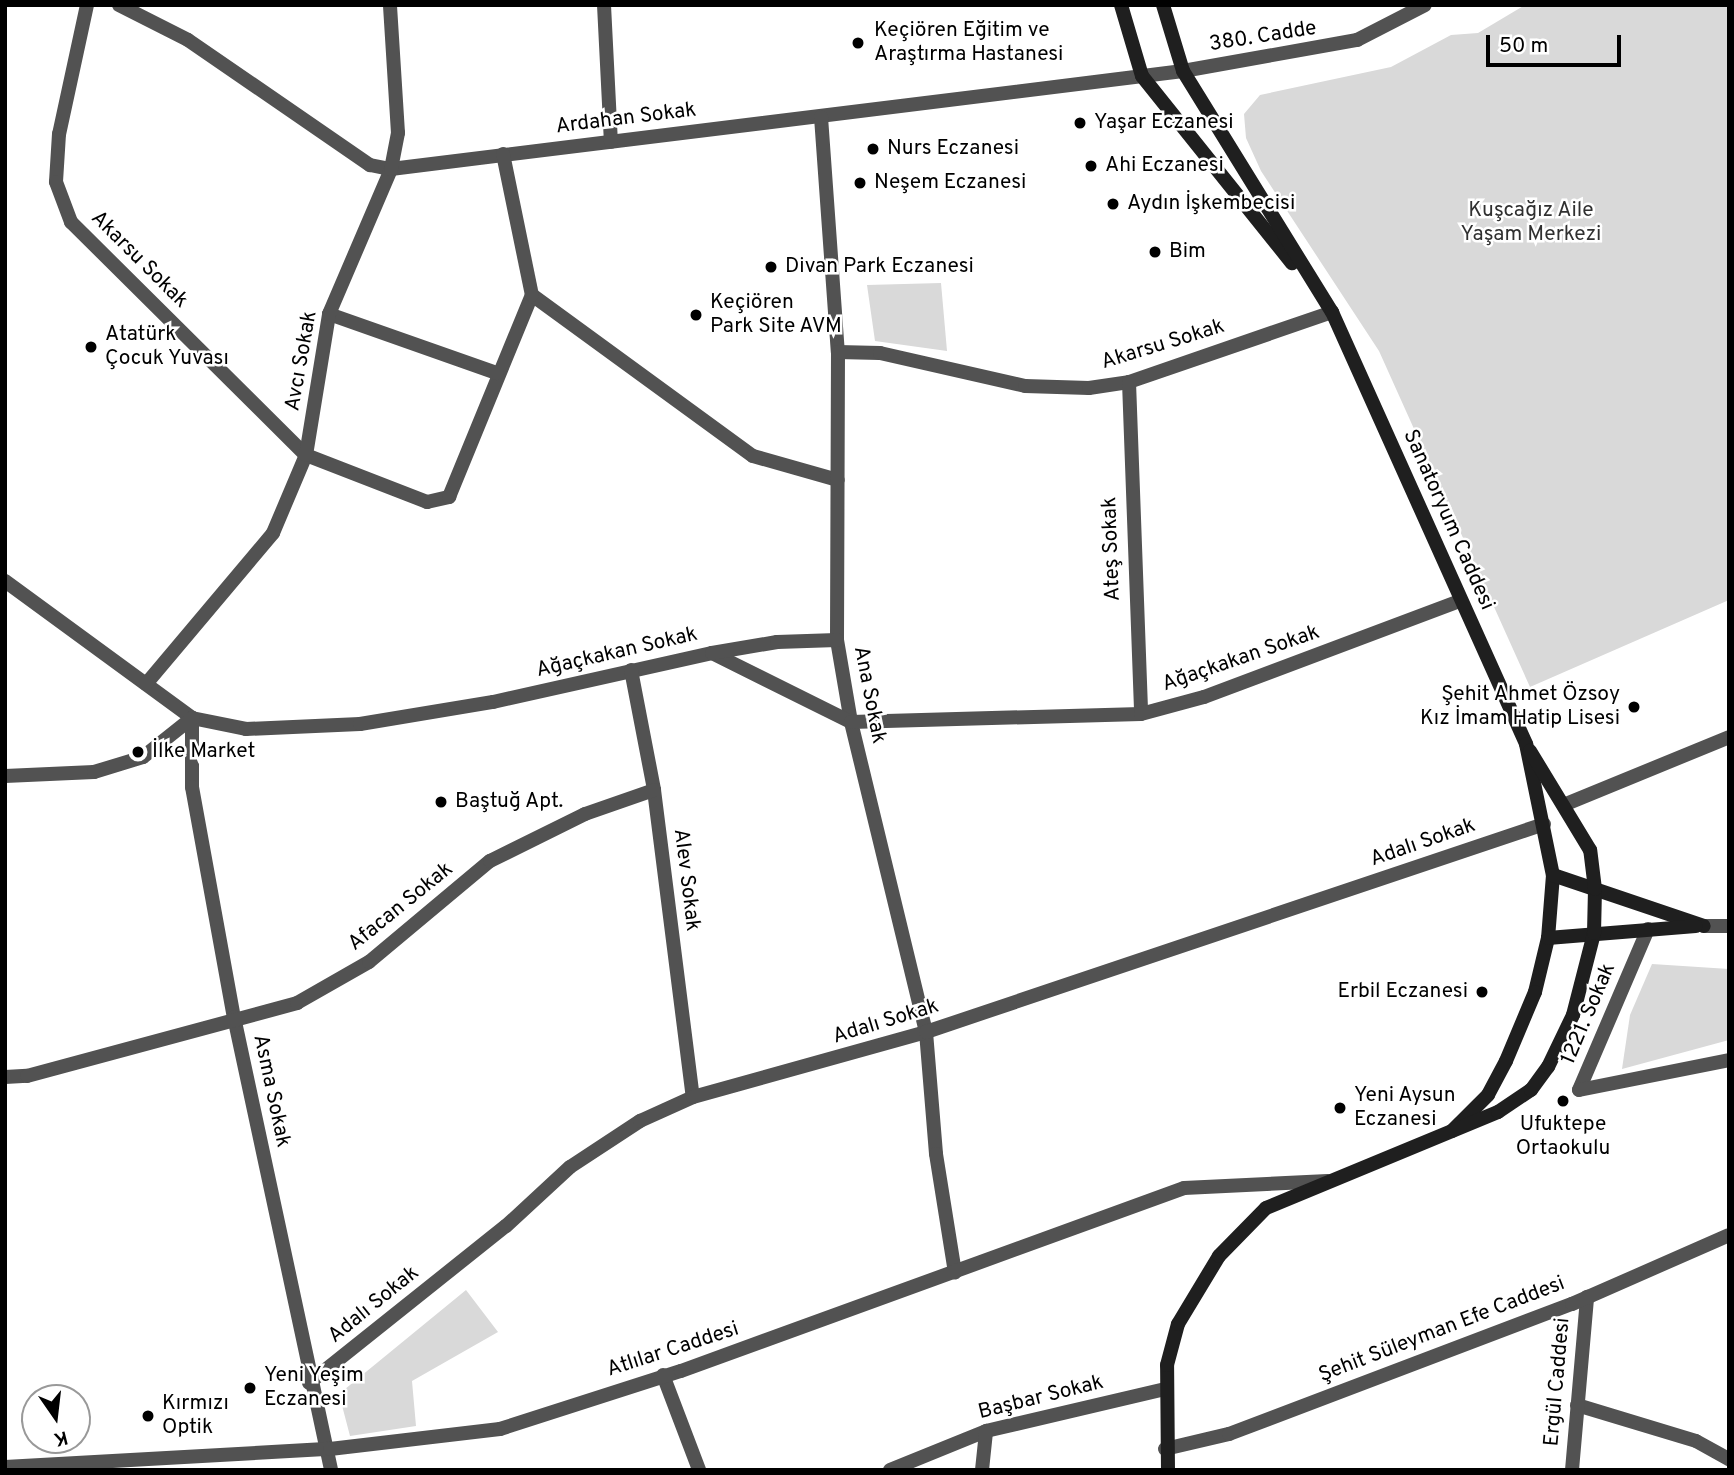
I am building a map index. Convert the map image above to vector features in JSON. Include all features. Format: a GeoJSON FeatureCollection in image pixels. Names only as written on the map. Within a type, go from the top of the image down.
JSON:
{"type":"FeatureCollection","features":[{"type":"Feature","properties":{"kind":"main road","name":"Sanatoryum Caddesi"},"geometry":{"type":"LineString","coordinates":[[1121,5],[1142,76],[1332,312]]}},
{"type":"Feature","properties":{"kind":"main road","name":"Sanatoryum Caddesi"},"geometry":{"type":"LineString","coordinates":[[1163,5],[1183,71],[1332,312],[1525,744],[1566,804],[1590,850],[1595,889],[1594,933],[1573,1015],[1548,1067],[1531,1090],[1497,1112],[1452,1131]]}},
{"type":"Feature","properties":{"kind":"main road","name":"Sanatoryum Caddesi"},"geometry":{"type":"LineString","coordinates":[[1452,1131],[1488,1095],[1506,1061],[1535,992],[1548,938],[1553,875],[1525,744]]}},
{"type":"Feature","properties":{"kind":"main road"},"geometry":{"type":"LineString","coordinates":[[1553,875],[1704,926]]}},
{"type":"Feature","properties":{"kind":"main road"},"geometry":{"type":"LineString","coordinates":[[1548,938],[1704,926]]}},
{"type":"Feature","properties":{"kind":"main road"},"geometry":{"type":"LineString","coordinates":[[1168,1470],[1165,1449],[1165,1389],[1178,1324],[1219,1255],[1266,1209],[1452,1131]]}},
{"type":"Feature","properties":{"kind":"street","name":"Akarsu Sokak"},"geometry":{"type":"LineString","coordinates":[[87,5],[59,134],[55,183],[71,222],[306,455]]}},
{"type":"Feature","properties":{"kind":"street","name":"Ardahan Sokak"},"geometry":{"type":"LineString","coordinates":[[119,5],[188,40],[370,165],[391,169],[1183,71]]}},
{"type":"Feature","properties":{"kind":"street","name":"Avcı Sokak"},"geometry":{"type":"LineString","coordinates":[[146,684],[274,533],[306,455],[330,314],[391,169],[398,133],[390,5]]}},
{"type":"Feature","properties":{"kind":"street"},"geometry":{"type":"LineString","coordinates":[[604,5],[611,142]]}},
{"type":"Feature","properties":{"kind":"street","name":"380. Cadde"},"geometry":{"type":"LineString","coordinates":[[1183,71],[1357,40],[1425,5]]}},
{"type":"Feature","properties":{"kind":"street","name":"Ana Sokak"},"geometry":{"type":"LineString","coordinates":[[821,117],[838,352],[837,640],[851,723],[926,1032],[936,1154],[955,1272]]}},
{"type":"Feature","properties":{"kind":"street"},"geometry":{"type":"LineString","coordinates":[[306,455],[427,502],[449,497],[497,373],[532,295],[503,155]]}},
{"type":"Feature","properties":{"kind":"street"},"geometry":{"type":"LineString","coordinates":[[532,295],[753,456],[838,480]]}},
{"type":"Feature","properties":{"kind":"street","name":"Akarsu Sokak"},"geometry":{"type":"LineString","coordinates":[[838,352],[880,354],[1025,386],[1089,387],[1129,382],[1332,312]]}},
{"type":"Feature","properties":{"kind":"street"},"geometry":{"type":"LineString","coordinates":[[330,314],[497,373]]}},
{"type":"Feature","properties":{"kind":"street","name":"Ateş Sokak"},"geometry":{"type":"LineString","coordinates":[[1129,382],[1141,714]]}},
{"type":"Feature","properties":{"kind":"street","name":"Ağaçkakan Sokak"},"geometry":{"type":"LineString","coordinates":[[5,581],[192,718],[246,729],[360,724],[493,702],[712,653],[851,723],[1141,714],[1204,697],[1460,601]]}},
{"type":"Feature","properties":{"kind":"street"},"geometry":{"type":"LineString","coordinates":[[712,653],[777,642],[837,640]]}},
{"type":"Feature","properties":{"kind":"street","name":"Alev Sokak"},"geometry":{"type":"LineString","coordinates":[[631,670],[653,790],[693,1097]]}},
{"type":"Feature","properties":{"kind":"street"},"geometry":{"type":"LineString","coordinates":[[5,776],[93,772],[143,757],[192,718]]}},
{"type":"Feature","properties":{"kind":"street","name":"Asma Sokak"},"geometry":{"type":"LineString","coordinates":[[192,718],[192,787],[234,1017],[309,1383],[330,1449],[331,1470]]}},
{"type":"Feature","properties":{"kind":"street"},"geometry":{"type":"LineString","coordinates":[[1566,804],[1729,737]]}},
{"type":"Feature","properties":{"kind":"street","name":"Afacan Sokak"},"geometry":{"type":"LineString","coordinates":[[5,1077],[27,1076],[234,1017],[297,1003],[369,962],[490,861],[585,814],[653,790]]}},
{"type":"Feature","properties":{"kind":"street","name":"Adalı Sokak"},"geometry":{"type":"LineString","coordinates":[[309,1383],[506,1226],[570,1167],[640,1121],[693,1097],[926,1032],[1544,824]]}},
{"type":"Feature","properties":{"kind":"street"},"geometry":{"type":"LineString","coordinates":[[1704,926],[1729,926]]}},
{"type":"Feature","properties":{"kind":"street","name":"1221. Sokak"},"geometry":{"type":"LineString","coordinates":[[1648,929],[1579,1090],[1729,1060]]}},
{"type":"Feature","properties":{"kind":"street","name":"Atlılar Caddesi"},"geometry":{"type":"LineString","coordinates":[[5,1467],[36,1468],[330,1449],[500,1429],[663,1375],[1184,1188],[1332,1181]]}},
{"type":"Feature","properties":{"kind":"street","name":"Şehit Süleyman Efe Caddesi"},"geometry":{"type":"LineString","coordinates":[[1165,1449],[1229,1434],[1587,1297],[1729,1234]]}},
{"type":"Feature","properties":{"kind":"street","name":"Ergül Caddesi"},"geometry":{"type":"LineString","coordinates":[[1572,1470],[1587,1297]]}},
{"type":"Feature","properties":{"kind":"street"},"geometry":{"type":"LineString","coordinates":[[663,1375],[699,1470]]}},
{"type":"Feature","properties":{"kind":"street","name":"Başbar Sokak"},"geometry":{"type":"LineString","coordinates":[[890,1470],[986,1431],[1165,1389]]}},
{"type":"Feature","properties":{"kind":"street"},"geometry":{"type":"LineString","coordinates":[[1577,1405],[1696,1441],[1729,1459]]}},
{"type":"Feature","properties":{"kind":"street"},"geometry":{"type":"LineString","coordinates":[[982,1470],[986,1431]]}},
{"type":"Feature","properties":{"kind":"green space","name":"Kuşcağız Aile Yaşam Merkezi"},"geometry":{"type":"Polygon","coordinates":[[[1525,5],[1729,5],[1729,600],[1530,687],[1379,351],[1261,171],[1246,138],[1244,114],[1260,95],[1391,67],[1451,35],[1478,33],[1525,5]]]}},
{"type":"Feature","properties":{"kind":"green space"},"geometry":{"type":"Polygon","coordinates":[[[941,283],[947,351],[875,341],[867,285],[941,283]]]}},
{"type":"Feature","properties":{"kind":"green space"},"geometry":{"type":"Polygon","coordinates":[[[1652,964],[1729,969],[1729,1040],[1622,1069],[1630,1015],[1652,964]]]}},
{"type":"Feature","properties":{"kind":"green space"},"geometry":{"type":"Polygon","coordinates":[[[466,1290],[498,1332],[412,1381],[416,1426],[350,1436],[339,1394],[466,1290]]]}},
{"type":"Feature","properties":{"kind":"place","name":"Keçiören Eğitim ve Araştırma Hastanesi"},"geometry":{"type":"Point","coordinates":[858,43]}},
{"type":"Feature","properties":{"kind":"place","name":"Yaşar Eczanesi"},"geometry":{"type":"Point","coordinates":[1080,123]}},
{"type":"Feature","properties":{"kind":"place","name":"Nurs Eczanesi"},"geometry":{"type":"Point","coordinates":[873,149]}},
{"type":"Feature","properties":{"kind":"place","name":"Ahi Eczanesi"},"geometry":{"type":"Point","coordinates":[1091,166]}},
{"type":"Feature","properties":{"kind":"place","name":"Neşem Eczanesi"},"geometry":{"type":"Point","coordinates":[860,183]}},
{"type":"Feature","properties":{"kind":"place","name":"Aydın İşkembecisi"},"geometry":{"type":"Point","coordinates":[1113,204]}},
{"type":"Feature","properties":{"kind":"place","name":"Bim"},"geometry":{"type":"Point","coordinates":[1155,252]}},
{"type":"Feature","properties":{"kind":"place","name":"Divan Park Eczanesi"},"geometry":{"type":"Point","coordinates":[771,267]}},
{"type":"Feature","properties":{"kind":"place","name":"Keçiören Park Site AVM"},"geometry":{"type":"Point","coordinates":[696,315]}},
{"type":"Feature","properties":{"kind":"place","name":"Atatürk Çocuk Yuvası"},"geometry":{"type":"Point","coordinates":[91,347]}},
{"type":"Feature","properties":{"kind":"place","name":"Şehit Ahmet Özsoy Kız İmam Hatip Lisesi"},"geometry":{"type":"Point","coordinates":[1634,707]}},
{"type":"Feature","properties":{"kind":"place","name":"İlke Market"},"geometry":{"type":"Point","coordinates":[138,752]}},
{"type":"Feature","properties":{"kind":"place","name":"Baştuğ Apt."},"geometry":{"type":"Point","coordinates":[441,802]}},
{"type":"Feature","properties":{"kind":"place","name":"Erbil Eczanesi"},"geometry":{"type":"Point","coordinates":[1482,992]}},
{"type":"Feature","properties":{"kind":"place","name":"Ufuktepe Ortaokulu"},"geometry":{"type":"Point","coordinates":[1563,1101]}},
{"type":"Feature","properties":{"kind":"place","name":"Yeni Aysun Eczanesi"},"geometry":{"type":"Point","coordinates":[1340,1108]}},
{"type":"Feature","properties":{"kind":"place","name":"Yeni Yeşim Eczanesi"},"geometry":{"type":"Point","coordinates":[250,1388]}},
{"type":"Feature","properties":{"kind":"place","name":"Kırmızı Optik"},"geometry":{"type":"Point","coordinates":[148,1416]}}]}
